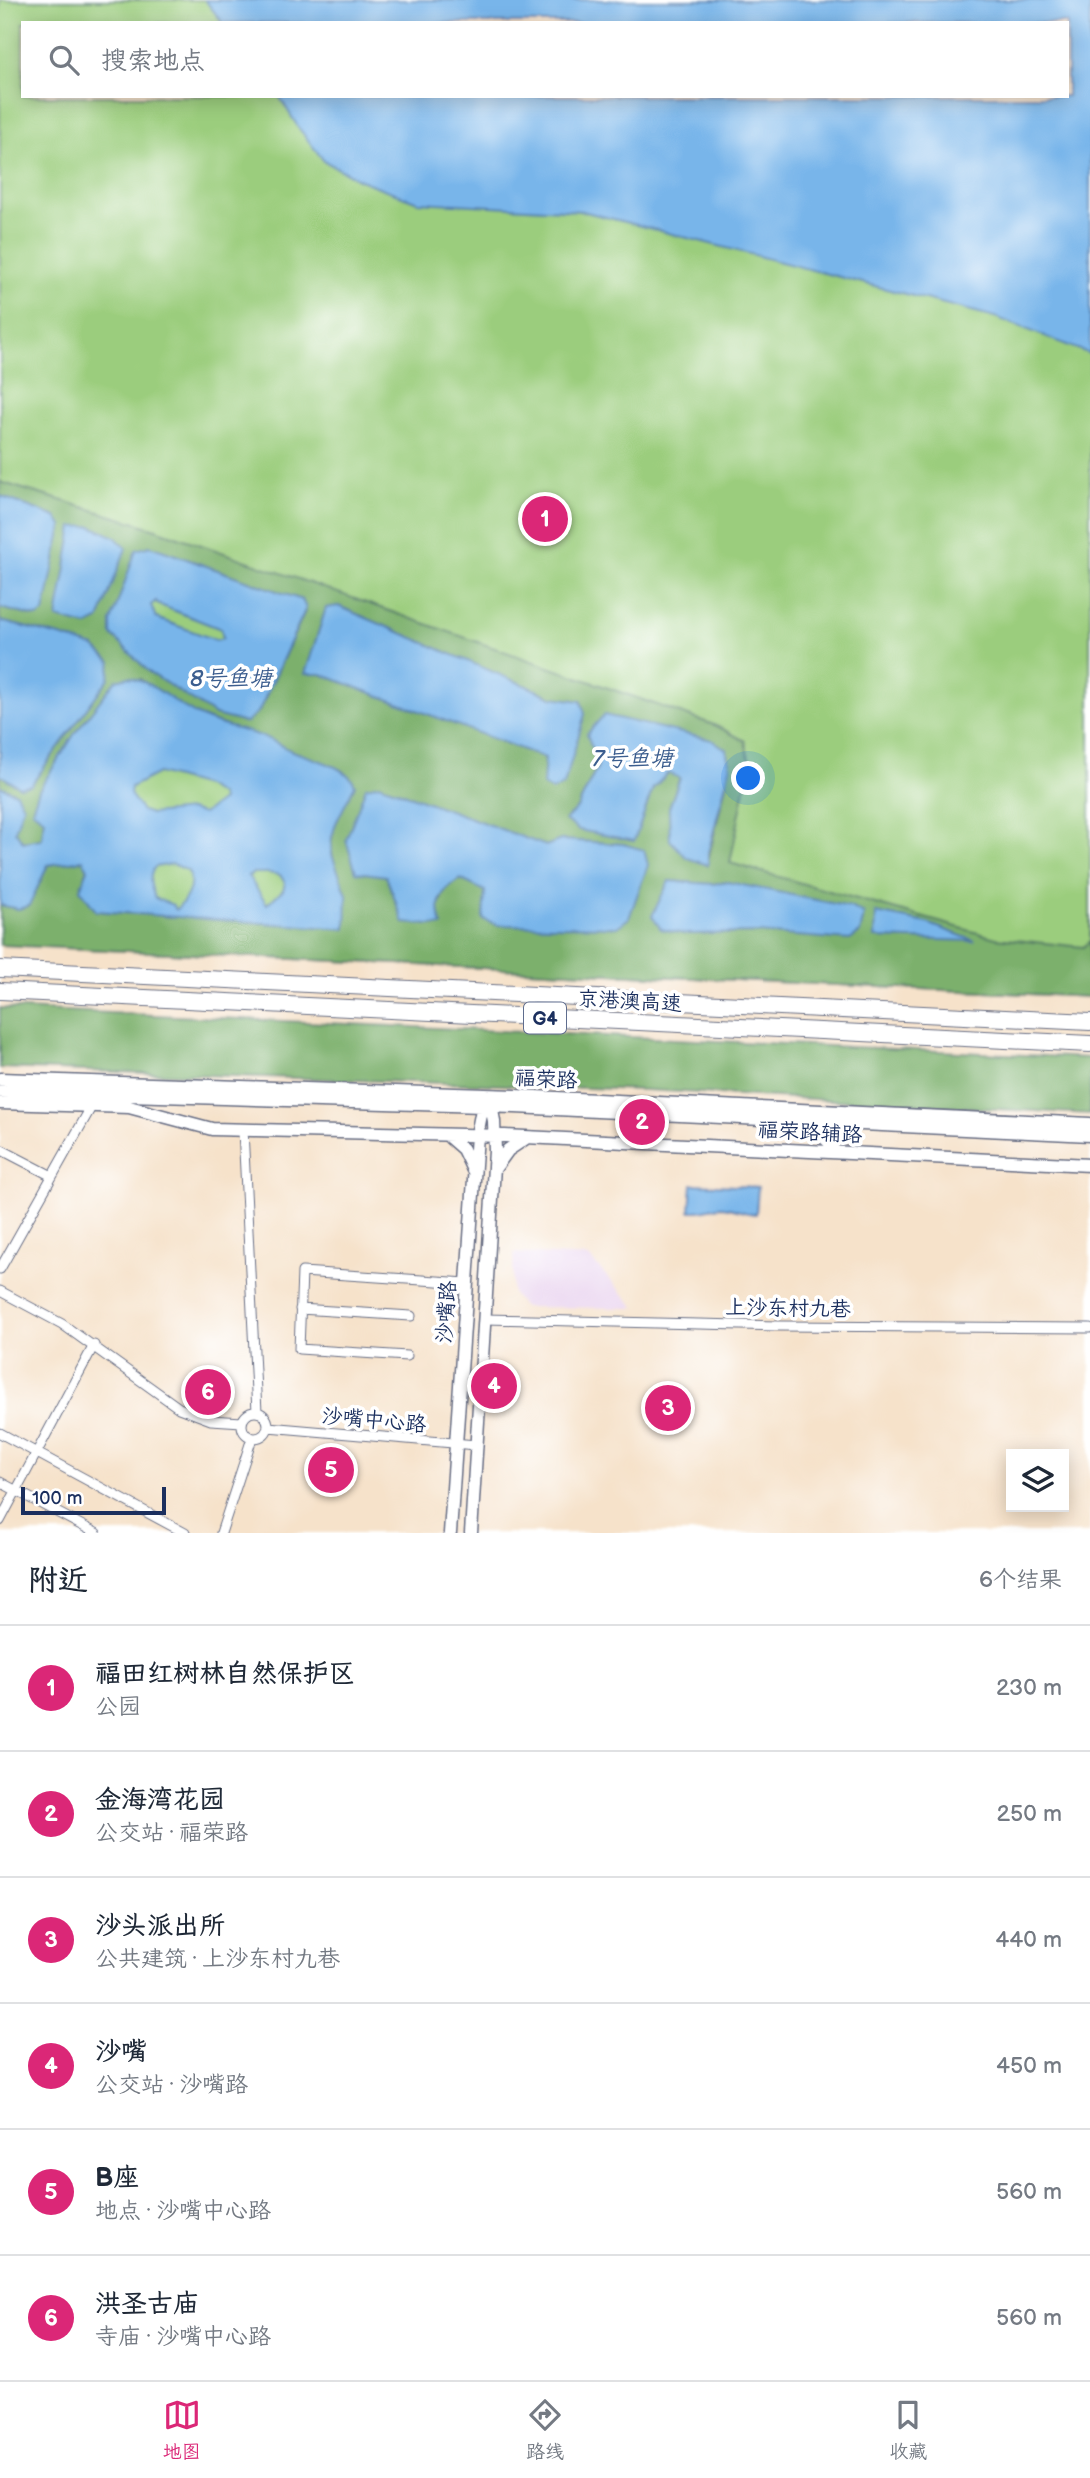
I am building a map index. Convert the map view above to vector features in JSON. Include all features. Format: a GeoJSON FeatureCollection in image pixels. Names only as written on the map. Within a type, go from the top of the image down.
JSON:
{"type":"FeatureCollection","features":[{"type":"Feature","properties":{"kind":"highway","name":"京港澳高速"},"geometry":{"type":"LineString","coordinates":[[0,969],[1090,1021]]}},
{"type":"Feature","properties":{"kind":"highway","name":"京港澳高速"},"geometry":{"type":"LineString","coordinates":[[0,991],[1090,1044]]}},
{"type":"Feature","properties":{"kind":"main road","name":"福荣路"},"geometry":{"type":"LineString","coordinates":[[0,1079],[1090,1124]]}},
{"type":"Feature","properties":{"kind":"main road","name":"福荣路"},"geometry":{"type":"LineString","coordinates":[[0,1091],[96,1100],[487,1101],[521,1108],[1090,1135]]}},
{"type":"Feature","properties":{"kind":"main road"},"geometry":{"type":"LineString","coordinates":[[0,1103],[96,1100]]}},
{"type":"Feature","properties":{"kind":"main road","name":"福荣路辅路"},"geometry":{"type":"LineString","coordinates":[[96,1100],[204,1128],[443,1135],[495,1132],[529,1137],[1090,1165]]}},
{"type":"Feature","properties":{"kind":"main road","name":"沙嘴路"},"geometry":{"type":"LineString","coordinates":[[471,1533],[494,1172],[495,1132],[487,1101]]}},
{"type":"Feature","properties":{"kind":"main road","name":"沙嘴路"},"geometry":{"type":"LineString","coordinates":[[450,1533],[477,1135],[487,1101]]}},
{"type":"Feature","properties":{"kind":"main road"},"geometry":{"type":"LineString","coordinates":[[495,1132],[504,1115],[521,1108]]}},
{"type":"Feature","properties":{"kind":"main road"},"geometry":{"type":"LineString","coordinates":[[443,1135],[453,1139],[463,1149],[474,1178]]}},
{"type":"Feature","properties":{"kind":"main road"},"geometry":{"type":"LineString","coordinates":[[494,1172],[508,1150],[529,1137]]}},
{"type":"Feature","properties":{"kind":"street"},"geometry":{"type":"LineString","coordinates":[[0,1269],[96,1100]]}},
{"type":"Feature","properties":{"kind":"street"},"geometry":{"type":"LineString","coordinates":[[803,1121],[839,1153]]}},
{"type":"Feature","properties":{"kind":"street"},"geometry":{"type":"LineString","coordinates":[[243,1130],[257,1412],[266,1419],[268,1427],[264,1434],[252,1438]]}},
{"type":"Feature","properties":{"kind":"street"},"geometry":{"type":"LineString","coordinates":[[0,1149],[52,1176]]}},
{"type":"Feature","properties":{"kind":"street"},"geometry":{"type":"LineString","coordinates":[[407,1356],[299,1349],[302,1272],[467,1283]]}},
{"type":"Feature","properties":{"kind":"street"},"geometry":{"type":"LineString","coordinates":[[0,1291],[62,1324],[179,1408],[211,1420],[242,1422]]}},
{"type":"Feature","properties":{"kind":"street"},"geometry":{"type":"LineString","coordinates":[[300,1309],[411,1316]]}},
{"type":"Feature","properties":{"kind":"street","name":"上沙东村九巷"},"geometry":{"type":"LineString","coordinates":[[485,1318],[779,1326],[1090,1328]]}},
{"type":"Feature","properties":{"kind":"street"},"geometry":{"type":"LineString","coordinates":[[0,1521],[94,1345]]}},
{"type":"Feature","properties":{"kind":"street"},"geometry":{"type":"LineString","coordinates":[[252,1438],[243,1430],[242,1422],[246,1415],[257,1412]]}},
{"type":"Feature","properties":{"kind":"street","name":"沙嘴中心路"},"geometry":{"type":"LineString","coordinates":[[268,1427],[476,1445]]}},
{"type":"Feature","properties":{"kind":"street"},"geometry":{"type":"LineString","coordinates":[[0,1433],[185,1533]]}},
{"type":"Feature","properties":{"kind":"street"},"geometry":{"type":"LineString","coordinates":[[221,1533],[252,1438]]}},
{"type":"Feature","properties":{"kind":"street"},"geometry":{"type":"LineString","coordinates":[[0,1482],[96,1533]]}},
{"type":"Feature","properties":{"kind":"shaded area"},"geometry":{"type":"Polygon","coordinates":[[[514,1253],[589,1257],[636,1308],[523,1307],[512,1293],[514,1253]]]}},
{"type":"Feature","properties":{"kind":"green space"},"geometry":{"type":"Polygon","coordinates":[[[0,0],[1090,0],[1090,997],[65,948],[0,941],[0,0]]]}},
{"type":"Feature","properties":{"kind":"green space"},"geometry":{"type":"Polygon","coordinates":[[[0,482],[156,529],[717,726],[745,741],[750,763],[730,863],[996,938],[1083,947],[1090,941],[1090,997],[0,945],[0,905],[18,909],[29,906],[48,865],[83,860],[88,868],[80,889],[89,900],[168,917],[347,895],[334,864],[331,844],[338,818],[355,785],[344,771],[266,738],[201,717],[140,679],[44,819],[42,839],[23,842],[15,832],[16,793],[0,786],[0,775],[20,787],[111,662],[94,647],[0,621],[0,608],[36,617],[56,517],[0,496],[0,482]],[[150,546],[111,622],[259,711],[306,609],[302,600],[150,546]],[[338,606],[306,674],[321,674],[545,758],[581,701],[552,697],[338,606]],[[598,765],[578,807],[565,820],[634,840],[653,788],[668,773],[680,777],[669,808],[707,865],[730,767],[598,765]],[[379,784],[386,876],[404,923],[438,907],[446,888],[460,879],[486,891],[483,919],[623,844],[561,840],[546,846],[379,784]],[[669,881],[684,934],[757,933],[728,882],[712,884],[669,881]]]}},
{"type":"Feature","properties":{"kind":"green space"},"geometry":{"type":"Polygon","coordinates":[[[0,1008],[1090,1058],[1090,1114],[644,1090],[0,1068],[0,1008]]]}},
{"type":"Feature","properties":{"kind":"water"},"geometry":{"type":"Polygon","coordinates":[[[205,0],[1090,0],[1090,354],[995,317],[582,211],[418,202],[360,180],[324,161],[280,98],[1069,98],[1069,21],[221,21],[205,0]]]}},
{"type":"Feature","properties":{"kind":"water"},"geometry":{"type":"Polygon","coordinates":[[[0,496],[56,517],[62,526],[44,613],[37,617],[0,608],[0,496]]]}},
{"type":"Feature","properties":{"kind":"water"},"geometry":{"type":"Polygon","coordinates":[[[91,526],[115,537],[126,548],[99,620],[86,626],[57,618],[73,527],[91,526]]]}},
{"type":"Feature","properties":{"kind":"water","name":"8号鱼塘"},"geometry":{"type":"Polygon","coordinates":[[[150,546],[302,600],[306,608],[259,711],[246,723],[215,715],[149,672],[111,634],[111,622],[136,550],[150,546]],[[156,601],[151,605],[156,618],[216,640],[223,638],[221,629],[157,604],[156,601]]]}},
{"type":"Feature","properties":{"kind":"water"},"geometry":{"type":"Polygon","coordinates":[[[338,606],[552,697],[581,701],[585,714],[564,785],[552,791],[543,785],[545,758],[321,674],[305,674],[326,608],[338,606]]]}},
{"type":"Feature","properties":{"kind":"water"},"geometry":{"type":"Polygon","coordinates":[[[0,621],[94,647],[111,662],[109,678],[31,785],[20,787],[0,775],[0,621]]]}},
{"type":"Feature","properties":{"kind":"water"},"geometry":{"type":"Polygon","coordinates":[[[129,677],[137,679],[207,720],[269,739],[290,750],[327,763],[351,778],[355,785],[336,823],[331,840],[332,855],[347,895],[346,929],[96,911],[80,889],[88,869],[83,860],[48,865],[29,906],[18,909],[0,905],[0,786],[16,793],[23,806],[15,831],[23,842],[42,839],[44,819],[32,810],[39,790],[75,733],[116,680],[129,677]],[[158,773],[131,787],[130,794],[142,811],[151,814],[190,810],[203,814],[222,800],[220,795],[205,786],[158,773]],[[173,864],[155,867],[150,878],[155,898],[173,905],[176,910],[189,892],[191,882],[188,871],[173,864]],[[254,873],[248,876],[267,904],[283,890],[285,883],[280,875],[254,873]]]}},
{"type":"Feature","properties":{"kind":"water","name":"7号鱼塘"},"geometry":{"type":"Polygon","coordinates":[[[604,715],[712,740],[726,749],[730,767],[708,853],[708,865],[687,858],[670,840],[669,808],[680,778],[668,773],[653,788],[634,841],[579,830],[565,820],[578,807],[598,766],[587,734],[604,715]]]}},
{"type":"Feature","properties":{"kind":"water"},"geometry":{"type":"Polygon","coordinates":[[[379,784],[546,846],[561,840],[623,844],[644,850],[648,865],[629,918],[617,927],[497,925],[483,919],[485,891],[460,879],[443,893],[441,898],[439,910],[442,926],[404,923],[386,876],[356,872],[346,840],[366,787],[379,784]]]}},
{"type":"Feature","properties":{"kind":"water"},"geometry":{"type":"Polygon","coordinates":[[[669,881],[712,884],[728,882],[850,907],[864,914],[860,933],[850,940],[757,933],[684,934],[661,929],[652,916],[669,881]]]}},
{"type":"Feature","properties":{"kind":"water"},"geometry":{"type":"Polygon","coordinates":[[[876,913],[927,923],[975,941],[875,938],[876,913]]]}},
{"type":"Feature","properties":{"kind":"water"},"geometry":{"type":"Polygon","coordinates":[[[692,1184],[758,1187],[756,1214],[720,1207],[690,1211],[692,1184]]]}},
{"type":"Feature","properties":{"kind":"place","name":"福田红树林自然保护区"},"geometry":{"type":"Point","coordinates":[545,519]}},
{"type":"Feature","properties":{"kind":"place","name":"金海湾花园"},"geometry":{"type":"Point","coordinates":[642,1122]}},
{"type":"Feature","properties":{"kind":"place","name":"沙嘴"},"geometry":{"type":"Point","coordinates":[494,1386]}},
{"type":"Feature","properties":{"kind":"place","name":"洪圣古庙"},"geometry":{"type":"Point","coordinates":[208,1392]}},
{"type":"Feature","properties":{"kind":"place","name":"沙头派出所"},"geometry":{"type":"Point","coordinates":[668,1408]}},
{"type":"Feature","properties":{"kind":"place","name":"B座"},"geometry":{"type":"Point","coordinates":[331,1470]}}]}
